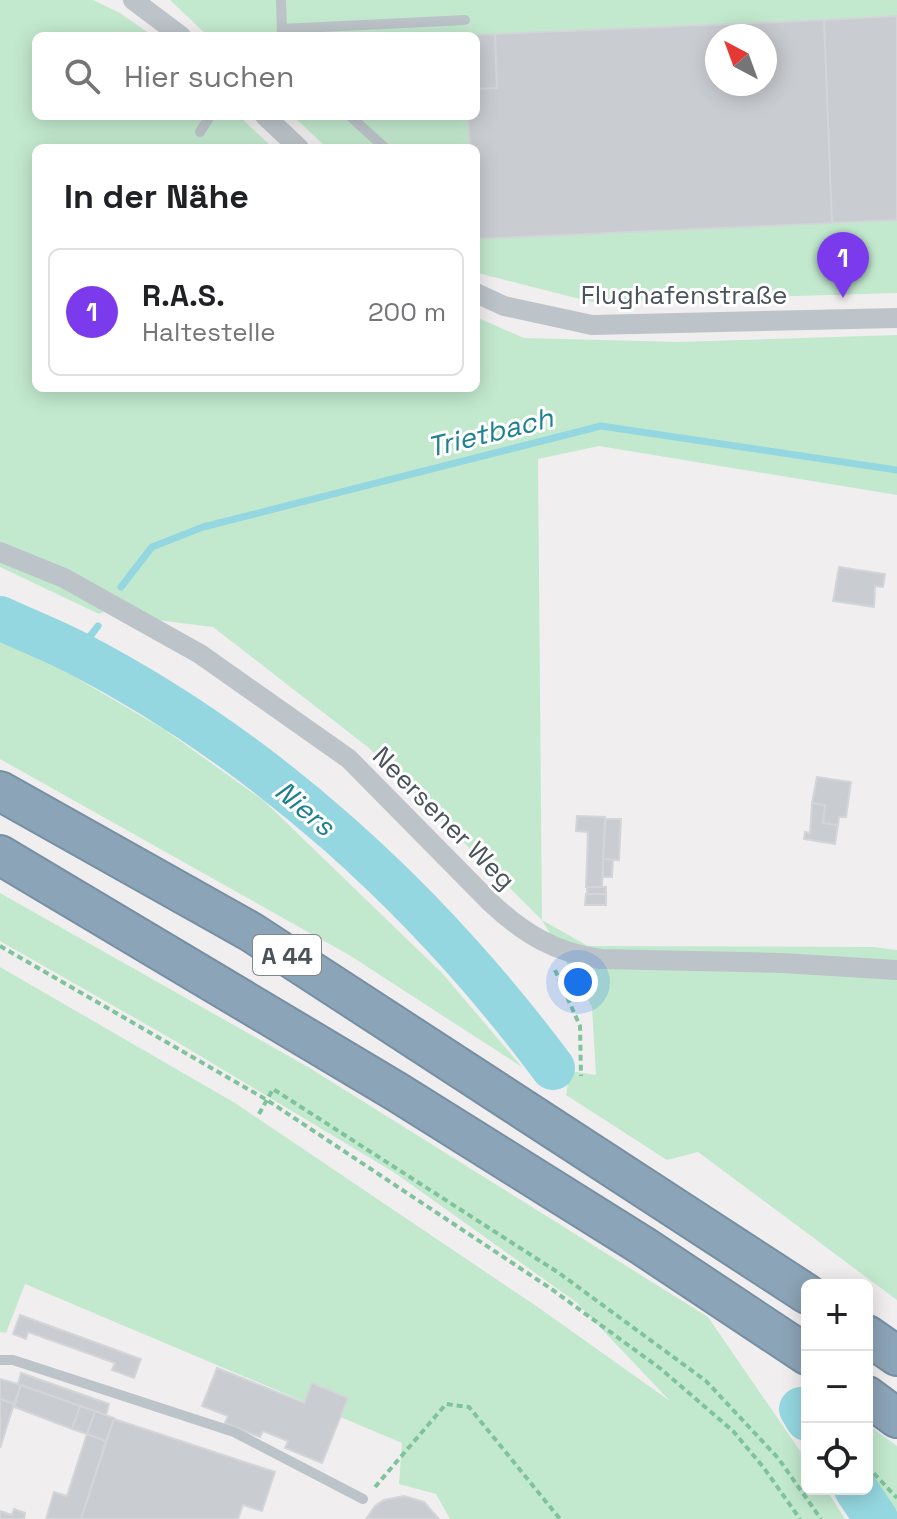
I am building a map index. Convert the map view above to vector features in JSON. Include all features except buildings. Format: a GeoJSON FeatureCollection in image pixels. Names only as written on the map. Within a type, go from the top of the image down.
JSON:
{"type":"FeatureCollection","features":[{"type":"Feature","properties":{"kind":"highway","name":"A 44"},"geometry":{"type":"LineString","coordinates":[[0,791],[251,932],[801,1290]]}},
{"type":"Feature","properties":{"kind":"highway","name":"A 44"},"geometry":{"type":"LineString","coordinates":[[0,855],[397,1092],[643,1246],[801,1351]]}},
{"type":"Feature","properties":{"kind":"highway"},"geometry":{"type":"LineString","coordinates":[[873,1339],[897,1356]]}},
{"type":"Feature","properties":{"kind":"highway"},"geometry":{"type":"LineString","coordinates":[[873,1400],[897,1418]]}},
{"type":"Feature","properties":{"kind":"street"},"geometry":{"type":"LineString","coordinates":[[133,0],[176,32]]}},
{"type":"Feature","properties":{"kind":"street"},"geometry":{"type":"LineString","coordinates":[[269,120],[295,144]]}},
{"type":"Feature","properties":{"kind":"street","name":"Flughafenstraße"},"geometry":{"type":"LineString","coordinates":[[480,295],[504,306],[592,325],[897,318]]}},
{"type":"Feature","properties":{"kind":"street","name":"Neersener Weg"},"geometry":{"type":"LineString","coordinates":[[0,552],[64,578],[200,654],[349,759],[491,903],[515,925],[543,942],[572,954],[601,959],[782,963],[897,970]]}},
{"type":"Feature","properties":{"kind":"lane"},"geometry":{"type":"LineString","coordinates":[[281,0],[282,32]]}},
{"type":"Feature","properties":{"kind":"lane"},"geometry":{"type":"LineString","coordinates":[[296,32],[465,20]]}},
{"type":"Feature","properties":{"kind":"lane"},"geometry":{"type":"LineString","coordinates":[[200,132],[208,120]]}},
{"type":"Feature","properties":{"kind":"lane"},"geometry":{"type":"LineString","coordinates":[[354,120],[381,144]]}},
{"type":"Feature","properties":{"kind":"lane"},"geometry":{"type":"LineString","coordinates":[[0,1360],[13,1360],[234,1432],[363,1499]]}},
{"type":"Feature","properties":{"kind":"path"},"geometry":{"type":"LineString","coordinates":[[543,942],[580,1026],[581,1076]]}},
{"type":"Feature","properties":{"kind":"path"},"geometry":{"type":"LineString","coordinates":[[0,946],[267,1100],[550,1288],[696,1397],[733,1431],[800,1519]]}},
{"type":"Feature","properties":{"kind":"path"},"geometry":{"type":"LineString","coordinates":[[259,1114],[273,1089],[559,1273],[706,1381],[778,1458],[821,1519]]}},
{"type":"Feature","properties":{"kind":"path"},"geometry":{"type":"LineString","coordinates":[[363,1499],[446,1404],[469,1407],[560,1519]]}},
{"type":"Feature","properties":{"kind":"path"},"geometry":{"type":"LineString","coordinates":[[873,1472],[897,1498]]}},
{"type":"Feature","properties":{"kind":"green space"},"geometry":{"type":"Polygon","coordinates":[[[0,0],[93,0],[120,13],[147,32],[32,32],[32,120],[243,120],[269,144],[32,144],[32,392],[480,392],[480,319],[524,338],[679,342],[897,335],[897,495],[599,446],[538,459],[542,920],[369,748],[213,627],[149,619],[123,603],[99,614],[0,567],[0,0]]]}},
{"type":"Feature","properties":{"kind":"green space"},"geometry":{"type":"Polygon","coordinates":[[[170,0],[897,0],[897,293],[592,302],[480,274],[480,144],[323,144],[297,120],[480,120],[480,32],[204,32],[170,0]]]}},
{"type":"Feature","properties":{"kind":"green space"},"geometry":{"type":"Polygon","coordinates":[[[0,639],[58,667],[165,730],[264,801],[442,973],[522,1067],[349,955],[0,759],[0,639]]]}},
{"type":"Feature","properties":{"kind":"green space"},"geometry":{"type":"Polygon","coordinates":[[[0,893],[308,1067],[708,1317],[801,1452],[801,1495],[830,1495],[845,1519],[450,1519],[436,1494],[399,1484],[402,1443],[25,1284],[6,1333],[0,1332],[0,967],[235,1103],[542,1310],[670,1401],[576,1302],[395,1173],[177,1042],[0,941],[0,893]]]}},
{"type":"Feature","properties":{"kind":"green space"},"geometry":{"type":"Polygon","coordinates":[[[542,920],[588,946],[873,947],[897,950],[897,1300],[873,1279],[869,1279],[698,1152],[667,1160],[566,1095],[570,1071],[596,1075],[592,1007],[542,920]]]}},
{"type":"Feature","properties":{"kind":"green space"},"geometry":{"type":"Polygon","coordinates":[[[873,1428],[897,1446],[897,1519],[873,1482],[873,1428]]]}},
{"type":"Feature","properties":{"kind":"waterway","name":"Trietbach"},"geometry":{"type":"LineString","coordinates":[[121,587],[152,547],[203,527],[601,426],[897,470]]}},
{"type":"Feature","properties":{"kind":"waterway","name":"Niers"},"geometry":{"type":"LineString","coordinates":[[0,618],[77,653],[147,692],[213,735],[277,783],[339,834],[397,888],[452,946],[553,1068]]}},
{"type":"Feature","properties":{"kind":"waterway","name":"Trietbach"},"geometry":{"type":"LineString","coordinates":[[77,653],[98,626]]}},
{"type":"Feature","properties":{"kind":"waterway","name":"Niers"},"geometry":{"type":"LineString","coordinates":[[860,1495],[876,1519]]}},
{"type":"Feature","properties":{"kind":"place","name":"R.A.S."},"geometry":{"type":"Point","coordinates":[843,298]}}]}
